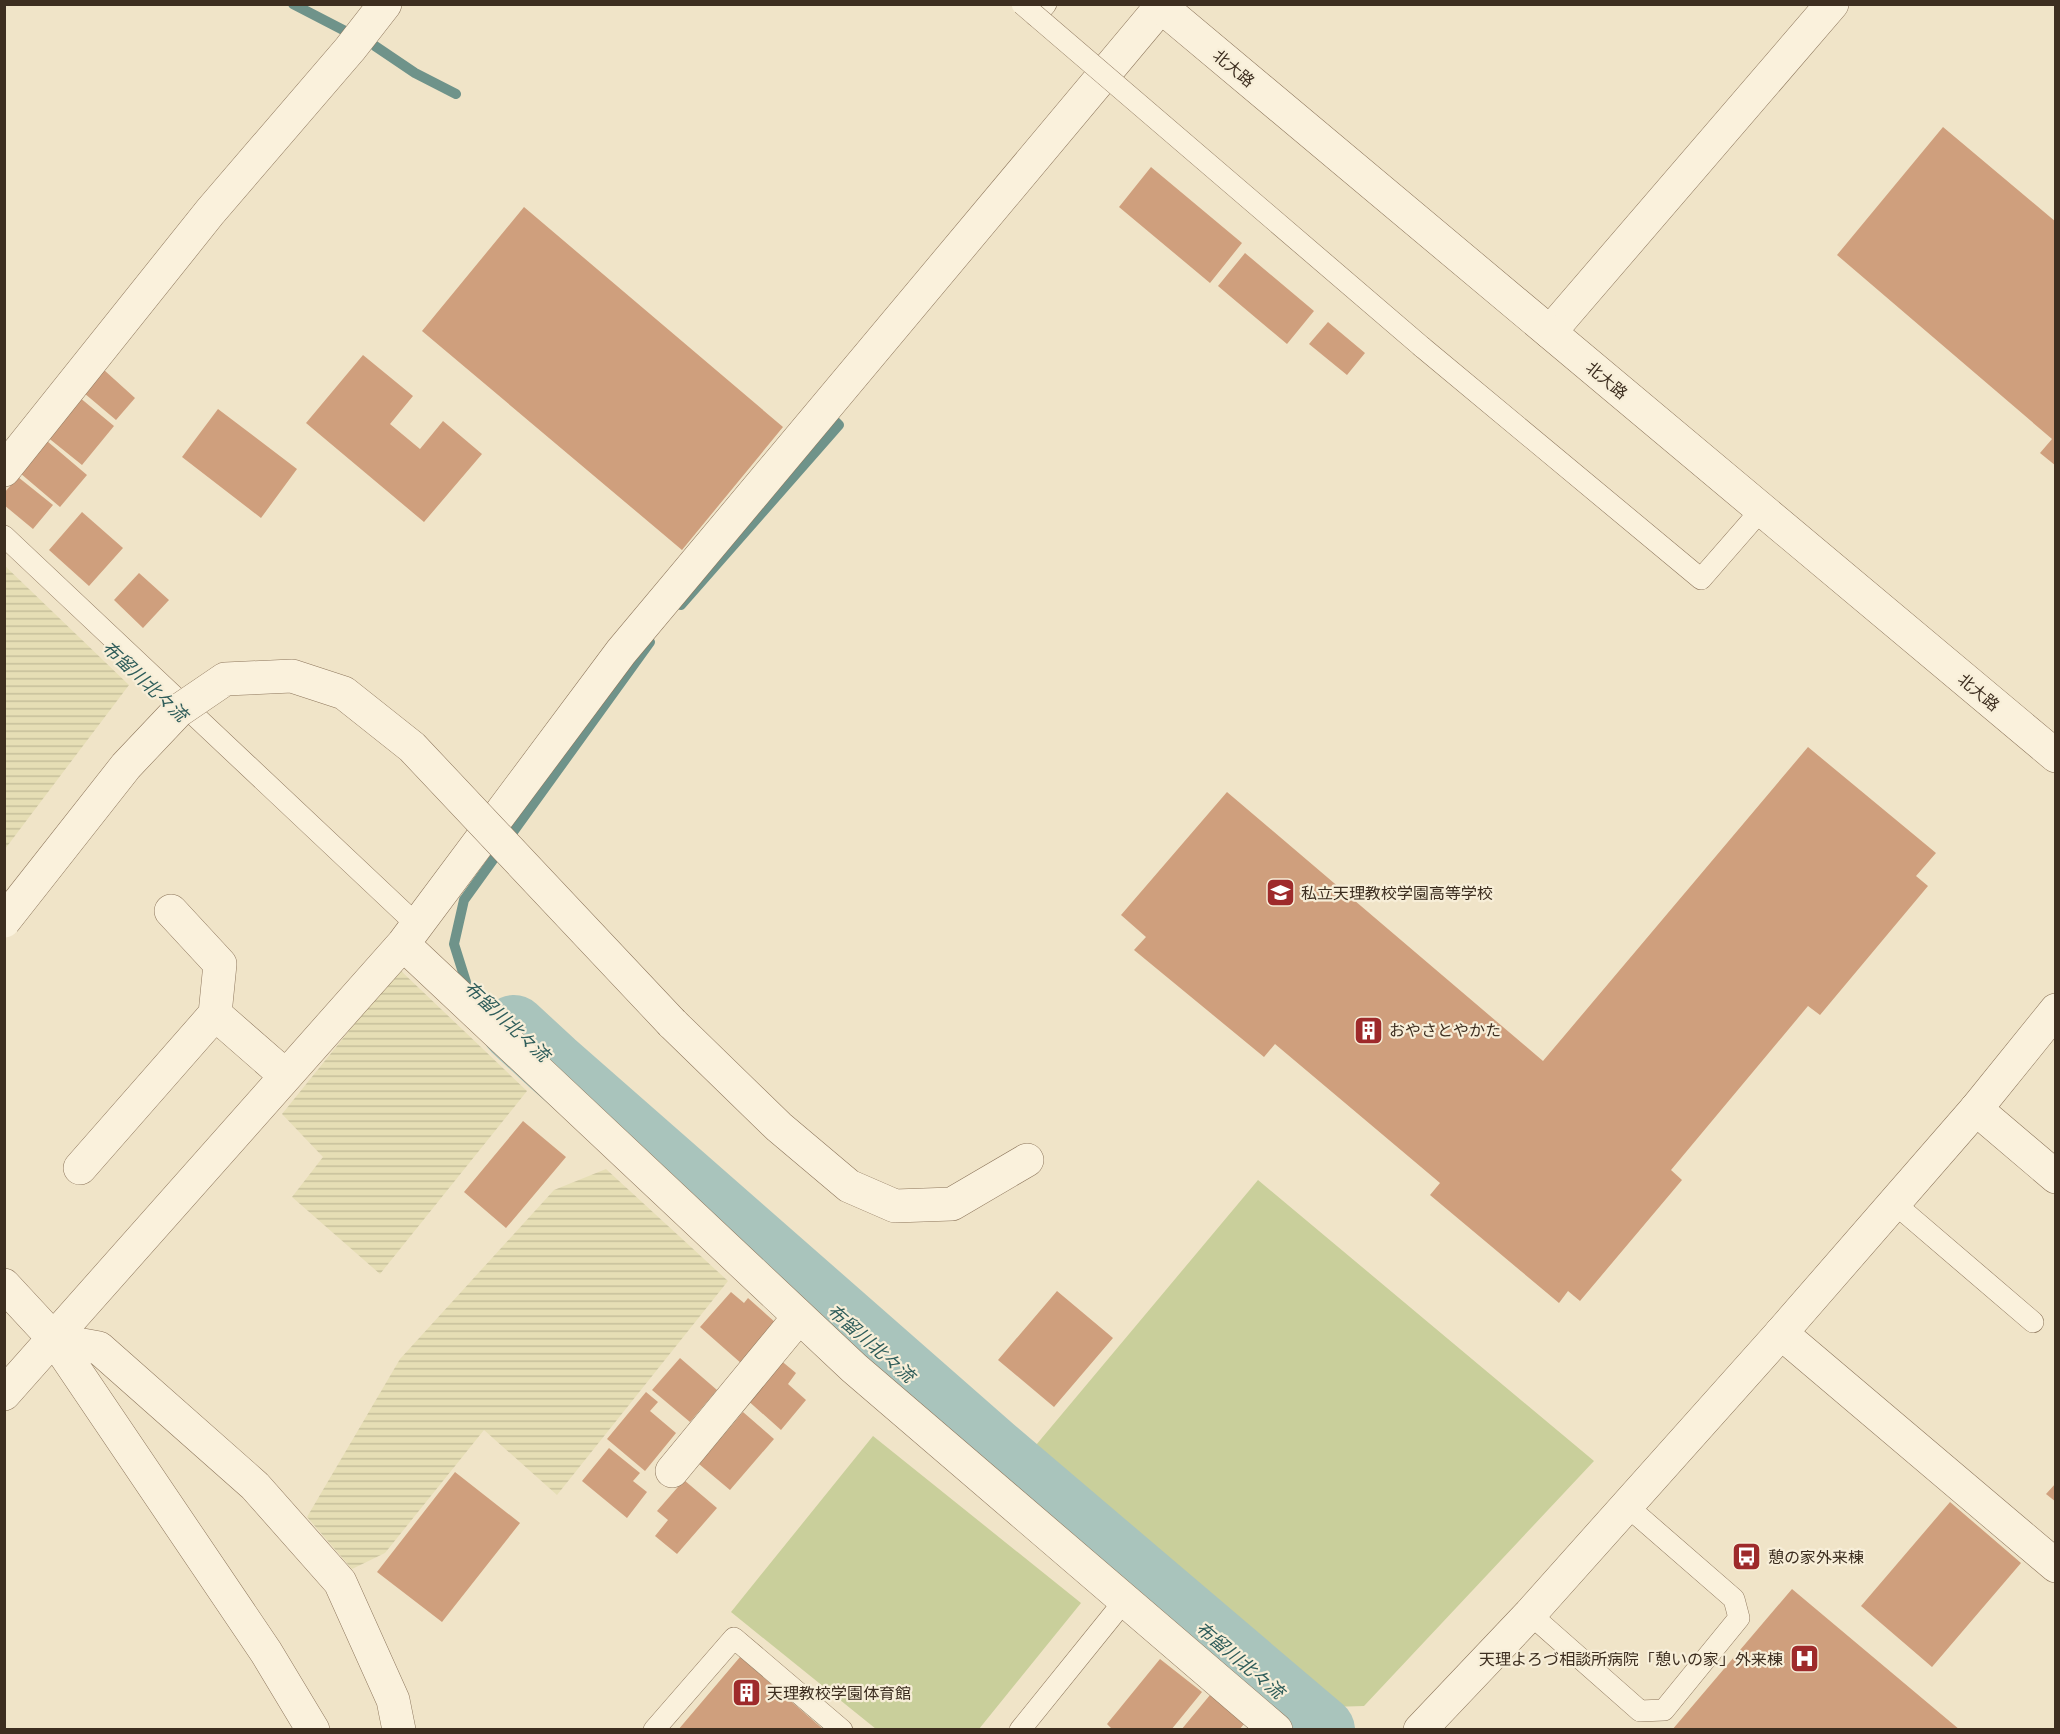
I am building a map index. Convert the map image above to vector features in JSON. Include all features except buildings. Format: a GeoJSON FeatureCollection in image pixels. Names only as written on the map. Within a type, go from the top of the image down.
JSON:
{"type":"FeatureCollection","features":[{"type":"Feature","properties":{"kind":"street"},"geometry":{"type":"LineString","coordinates":[[4,470],[210,212],[350,49],[384,4]]}},
{"type":"Feature","properties":{"kind":"street"},"geometry":{"type":"LineString","coordinates":[[1550,332],[1832,4]]}},
{"type":"Feature","properties":{"kind":"street"},"geometry":{"type":"LineString","coordinates":[[4,1394],[410,935],[621,652],[1161,5]]}},
{"type":"Feature","properties":{"kind":"street","name":"北大路"},"geometry":{"type":"LineString","coordinates":[[1161,5],[2055,756]]}},
{"type":"Feature","properties":{"kind":"street"},"geometry":{"type":"LineString","coordinates":[[4,921],[126,766],[178,711],[225,680],[292,676],[344,693],[412,747],[672,1023],[779,1127],[849,1186],[895,1206],[952,1204],[1027,1160]]}},
{"type":"Feature","properties":{"kind":"street"},"geometry":{"type":"LineString","coordinates":[[80,1168],[215,1014],[220,964],[171,911]]}},
{"type":"Feature","properties":{"kind":"street"},"geometry":{"type":"LineString","coordinates":[[410,935],[854,1368],[1276,1730]]}},
{"type":"Feature","properties":{"kind":"street"},"geometry":{"type":"LineString","coordinates":[[1420,1730],[1530,1614],[1780,1333],[1976,1109],[2055,1010]]}},
{"type":"Feature","properties":{"kind":"street"},"geometry":{"type":"LineString","coordinates":[[215,1014],[286,1076]]}},
{"type":"Feature","properties":{"kind":"street"},"geometry":{"type":"LineString","coordinates":[[1976,1109],[2055,1177]]}},
{"type":"Feature","properties":{"kind":"street"},"geometry":{"type":"LineString","coordinates":[[4,1285],[54,1340],[266,1652],[313,1730]]}},
{"type":"Feature","properties":{"kind":"street"},"geometry":{"type":"LineString","coordinates":[[672,1471],[800,1317]]}},
{"type":"Feature","properties":{"kind":"street"},"geometry":{"type":"LineString","coordinates":[[1780,1333],[2055,1566]]}},
{"type":"Feature","properties":{"kind":"street"},"geometry":{"type":"LineString","coordinates":[[54,1340],[99,1348],[255,1486],[333,1573],[340,1582],[393,1700],[399,1730]]}},
{"type":"Feature","properties":{"kind":"lane"},"geometry":{"type":"LineString","coordinates":[[1034,8],[1422,347],[1701,579],[1762,509]]}},
{"type":"Feature","properties":{"kind":"lane"},"geometry":{"type":"LineString","coordinates":[[4,536],[410,935]]}},
{"type":"Feature","properties":{"kind":"lane"},"geometry":{"type":"LineString","coordinates":[[1894,1203],[2033,1322]]}},
{"type":"Feature","properties":{"kind":"lane"},"geometry":{"type":"LineString","coordinates":[[1530,1614],[1640,1711],[1664,1710],[1739,1618],[1734,1599],[1627,1506]]}},
{"type":"Feature","properties":{"kind":"lane"},"geometry":{"type":"LineString","coordinates":[[1020,1730],[1125,1600]]}},
{"type":"Feature","properties":{"kind":"lane"},"geometry":{"type":"LineString","coordinates":[[654,1730],[734,1638],[842,1730]]}},
{"type":"Feature","properties":{"kind":"shaded area"},"geometry":{"type":"Polygon","coordinates":[[[4,565],[129,685],[5,849],[4,849],[4,565]]]}},
{"type":"Feature","properties":{"kind":"shaded area"},"geometry":{"type":"Polygon","coordinates":[[[399,969],[527,1091],[380,1274],[292,1197],[323,1157],[282,1114],[399,969]]]}},
{"type":"Feature","properties":{"kind":"shaded area"},"geometry":{"type":"Polygon","coordinates":[[[606,1169],[728,1281],[557,1495],[484,1430],[385,1553],[352,1569],[307,1517],[400,1359],[554,1190],[606,1169]]]}},
{"type":"Feature","properties":{"kind":"green space"},"geometry":{"type":"Polygon","coordinates":[[[1258,1180],[1594,1461],[1364,1706],[1331,1707],[1026,1457],[1258,1180]]]}},
{"type":"Feature","properties":{"kind":"green space"},"geometry":{"type":"Polygon","coordinates":[[[873,1436],[1081,1603],[979,1729],[876,1729],[731,1612],[873,1436]]]}},
{"type":"Feature","properties":{"kind":"waterway"},"geometry":{"type":"LineString","coordinates":[[293,4],[349,33]]}},
{"type":"Feature","properties":{"kind":"waterway"},"geometry":{"type":"LineString","coordinates":[[375,46],[415,73],[456,94]]}},
{"type":"Feature","properties":{"kind":"waterway"},"geometry":{"type":"LineString","coordinates":[[681,605],[839,425],[835,421]]}},
{"type":"Feature","properties":{"kind":"waterway"},"geometry":{"type":"LineString","coordinates":[[466,982],[454,944],[464,900],[650,642]]}},
{"type":"Feature","properties":{"kind":"waterway","name":"布留川北々流"},"geometry":{"type":"LineString","coordinates":[[514,1028],[993,1450],[1322,1730]]}},
{"type":"Feature","properties":{"kind":"place","name":"私立天理教校学園高等学校"},"geometry":{"type":"Point","coordinates":[1280,893]}},
{"type":"Feature","properties":{"kind":"place","name":"おやさとやかた"},"geometry":{"type":"Point","coordinates":[1368,1030]}},
{"type":"Feature","properties":{"kind":"place","name":"憩の家外来棟"},"geometry":{"type":"Point","coordinates":[1747,1557]}},
{"type":"Feature","properties":{"kind":"place","name":"天理よろづ相談所病院「憩いの家」外来棟"},"geometry":{"type":"Point","coordinates":[1804,1659]}},
{"type":"Feature","properties":{"kind":"place","name":"天理教校学園体育館"},"geometry":{"type":"Point","coordinates":[746,1693]}}]}
